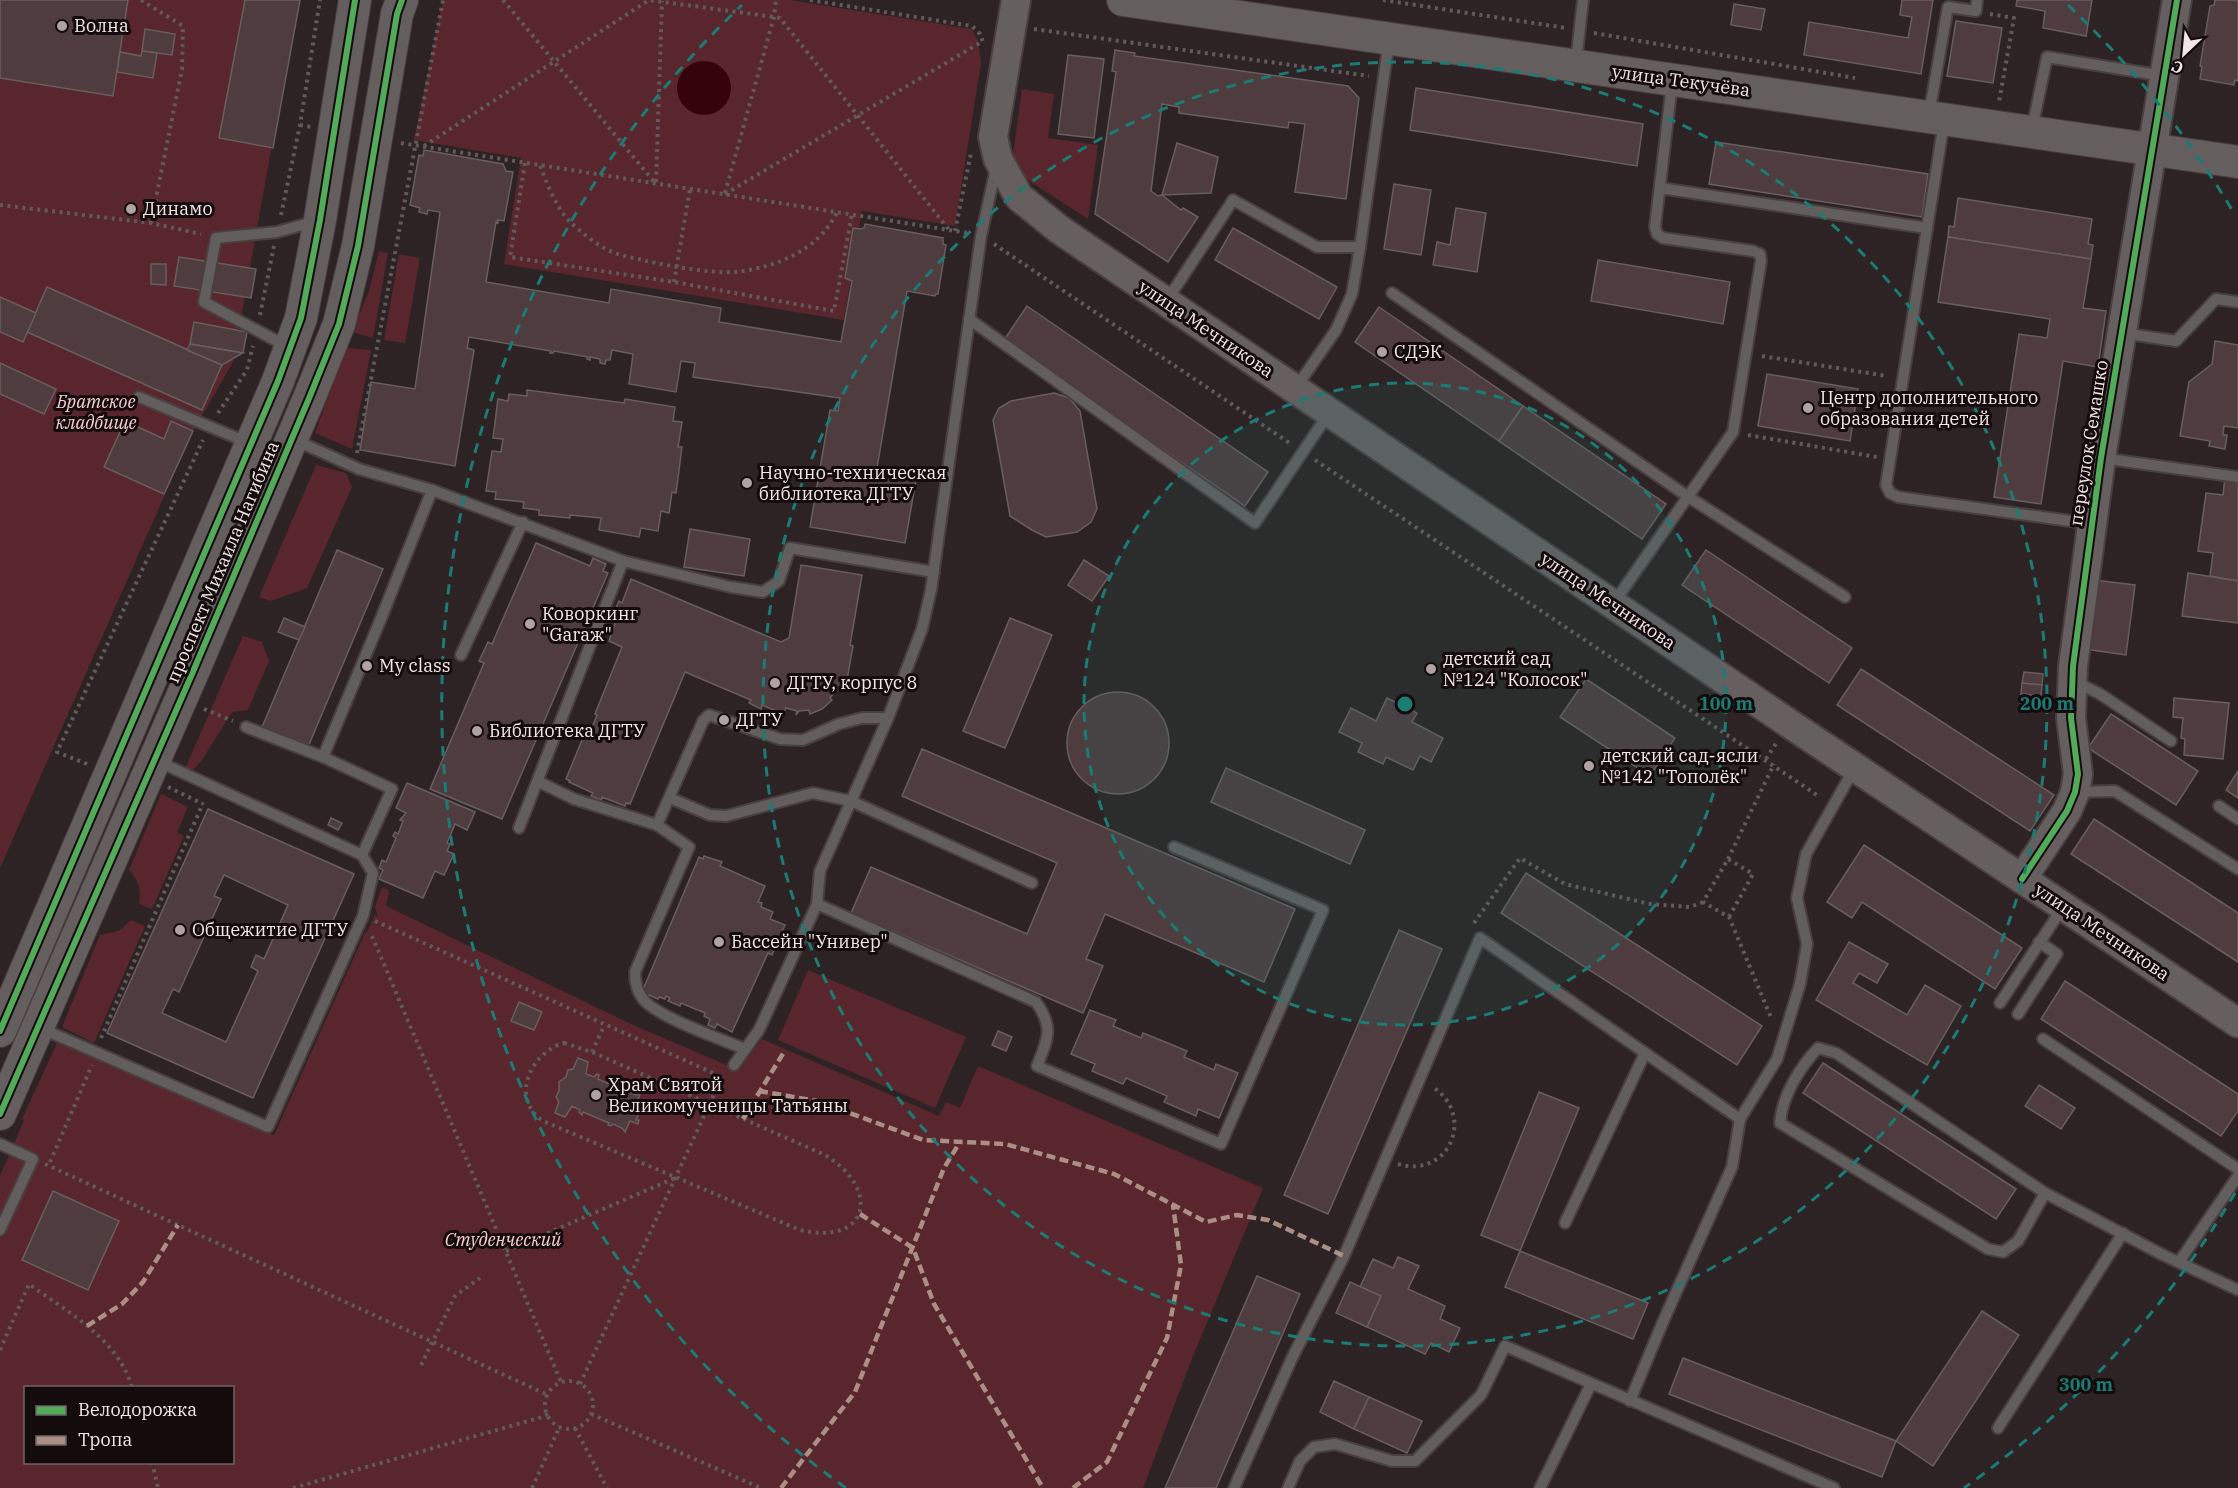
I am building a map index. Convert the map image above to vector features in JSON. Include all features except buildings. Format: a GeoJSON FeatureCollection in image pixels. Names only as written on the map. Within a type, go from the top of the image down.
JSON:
{"type":"FeatureCollection","features":[{"type":"Feature","properties":{"kind":"main road","name":"проспект Михаила Нагибина"},"geometry":{"type":"LineString","coordinates":[[0,1031],[278,381],[301,318],[320,220],[355,0]]}},
{"type":"Feature","properties":{"kind":"main road","name":"проспект Михаила Нагибина"},"geometry":{"type":"LineString","coordinates":[[0,1114],[37,1027],[159,773],[339,324],[358,246],[397,14],[402,0]]}},
{"type":"Feature","properties":{"kind":"main road"},"geometry":{"type":"LineString","coordinates":[[998,159],[993,137],[1016,0]]}},
{"type":"Feature","properties":{"kind":"main road","name":"улица Текучёва"},"geometry":{"type":"LineString","coordinates":[[1123,0],[1936,118],[1994,110],[2151,149],[2238,162]]}},
{"type":"Feature","properties":{"kind":"main road","name":"переулок Семашко"},"geometry":{"type":"LineString","coordinates":[[2022,879],[2067,812],[2075,792],[2078,774],[2071,718],[2073,681],[2092,524],[2121,333],[2177,0]]}},
{"type":"Feature","properties":{"kind":"main road","name":"улица Мечникова"},"geometry":{"type":"LineString","coordinates":[[998,159],[1019,197],[1059,230],[2238,1023]]}},
{"type":"Feature","properties":{"kind":"lane"},"geometry":{"type":"LineString","coordinates":[[1575,66],[1583,0]]}},
{"type":"Feature","properties":{"kind":"lane"},"geometry":{"type":"LineString","coordinates":[[1976,6],[1948,8],[1927,228],[1886,485],[1890,493],[1898,497],[2092,524]]}},
{"type":"Feature","properties":{"kind":"lane"},"geometry":{"type":"LineString","coordinates":[[1295,390],[1336,330],[1352,294],[1389,39]]}},
{"type":"Feature","properties":{"kind":"lane"},"geometry":{"type":"LineString","coordinates":[[2034,120],[2047,57],[2164,76]]}},
{"type":"Feature","properties":{"kind":"lane"},"geometry":{"type":"LineString","coordinates":[[1613,604],[1733,432],[1761,261],[1760,254],[1754,251],[1663,238],[1657,234],[1655,227],[1672,80]]}},
{"type":"Feature","properties":{"kind":"lane"},"geometry":{"type":"LineString","coordinates":[[734,1065],[759,1030],[817,904],[820,871],[888,718],[922,629],[934,572],[981,236],[998,159]]}},
{"type":"Feature","properties":{"kind":"lane"},"geometry":{"type":"LineString","coordinates":[[1660,188],[1927,228]]}},
{"type":"Feature","properties":{"kind":"lane"},"geometry":{"type":"LineString","coordinates":[[1166,302],[1233,200],[1317,247],[1360,247]]}},
{"type":"Feature","properties":{"kind":"lane"},"geometry":{"type":"LineString","coordinates":[[290,348],[204,302],[216,238],[277,232],[320,220]]}},
{"type":"Feature","properties":{"kind":"lane"},"geometry":{"type":"LineString","coordinates":[[1392,293],[1687,496],[1845,597]]}},
{"type":"Feature","properties":{"kind":"lane"},"geometry":{"type":"LineString","coordinates":[[2121,333],[2176,341],[2216,299],[2238,302]]}},
{"type":"Feature","properties":{"kind":"lane"},"geometry":{"type":"LineString","coordinates":[[969,319],[1255,523],[1329,413]]}},
{"type":"Feature","properties":{"kind":"lane"},"geometry":{"type":"LineString","coordinates":[[139,397],[251,444]]}},
{"type":"Feature","properties":{"kind":"lane"},"geometry":{"type":"LineString","coordinates":[[292,438],[354,467],[432,490],[623,561],[731,587],[763,592],[779,581],[790,548],[934,572]]}},
{"type":"Feature","properties":{"kind":"lane"},"geometry":{"type":"LineString","coordinates":[[2101,458],[2238,477]]}},
{"type":"Feature","properties":{"kind":"lane"},"geometry":{"type":"LineString","coordinates":[[323,757],[432,490]]}},
{"type":"Feature","properties":{"kind":"lane"},"geometry":{"type":"LineString","coordinates":[[461,654],[523,522]]}},
{"type":"Feature","properties":{"kind":"lane"},"geometry":{"type":"LineString","coordinates":[[519,828],[539,782],[623,561]]}},
{"type":"Feature","properties":{"kind":"lane"},"geometry":{"type":"LineString","coordinates":[[2073,681],[2100,694],[2171,741]]}},
{"type":"Feature","properties":{"kind":"lane"},"geometry":{"type":"LineString","coordinates":[[657,825],[703,721],[709,715],[780,740],[802,740],[839,724],[855,720],[888,718]]}},
{"type":"Feature","properties":{"kind":"lane"},"geometry":{"type":"LineString","coordinates":[[246,727],[323,757],[392,789],[362,855]]}},
{"type":"Feature","properties":{"kind":"lane"},"geometry":{"type":"LineString","coordinates":[[1630,1401],[1732,1167],[1740,1119],[1777,1059],[1800,984],[1807,944],[1797,898],[1806,854],[1855,767]]}},
{"type":"Feature","properties":{"kind":"lane"},"geometry":{"type":"LineString","coordinates":[[37,1027],[268,1127],[363,916],[373,873],[362,855],[210,786],[159,773]]}},
{"type":"Feature","properties":{"kind":"lane"},"geometry":{"type":"LineString","coordinates":[[539,782],[574,799],[657,825],[689,847],[635,972],[635,984],[642,998],[656,1011],[745,1049]]}},
{"type":"Feature","properties":{"kind":"lane"},"geometry":{"type":"LineString","coordinates":[[2075,792],[2115,790],[2238,869]]}},
{"type":"Feature","properties":{"kind":"lane"},"geometry":{"type":"LineString","coordinates":[[670,798],[710,815],[726,816],[813,793],[851,801],[1032,883]]}},
{"type":"Feature","properties":{"kind":"lane"},"geometry":{"type":"LineString","coordinates":[[2219,806],[2238,819]]}},
{"type":"Feature","properties":{"kind":"lane"},"geometry":{"type":"LineString","coordinates":[[817,904],[1036,1002],[1047,1017],[1048,1040],[1037,1066],[1221,1144],[1323,910],[1174,847]]}},
{"type":"Feature","properties":{"kind":"lane"},"geometry":{"type":"LineString","coordinates":[[2000,1002],[2063,906]]}},
{"type":"Feature","properties":{"kind":"lane"},"geometry":{"type":"LineString","coordinates":[[1234,1488],[1292,1358],[1344,1256],[1480,938],[1740,1119]]}},
{"type":"Feature","properties":{"kind":"lane"},"geometry":{"type":"LineString","coordinates":[[2018,1014],[2057,954],[2039,942]]}},
{"type":"Feature","properties":{"kind":"lane"},"geometry":{"type":"LineString","coordinates":[[2043,1039],[2238,1169]]}},
{"type":"Feature","properties":{"kind":"lane"},"geometry":{"type":"LineString","coordinates":[[2045,1193],[2018,1241],[2003,1252],[1988,1249],[1780,1123],[1781,1108],[1806,1061],[1818,1048],[1836,1053],[2045,1193],[2238,1290]]}},
{"type":"Feature","properties":{"kind":"lane"},"geometry":{"type":"LineString","coordinates":[[1565,1223],[1645,1053]]}},
{"type":"Feature","properties":{"kind":"lane"},"geometry":{"type":"LineString","coordinates":[[0,1144],[33,1159],[0,1230]]}},
{"type":"Feature","properties":{"kind":"lane"},"geometry":{"type":"LineString","coordinates":[[2179,1262],[2238,1176]]}},
{"type":"Feature","properties":{"kind":"lane"},"geometry":{"type":"LineString","coordinates":[[1998,1428],[2123,1233]]}},
{"type":"Feature","properties":{"kind":"lane"},"geometry":{"type":"LineString","coordinates":[[1288,1488],[1300,1461],[1314,1447],[1335,1444],[1392,1461],[1415,1461],[1482,1395],[1505,1346],[1834,1488]]}},
{"type":"Feature","properties":{"kind":"lane"},"geometry":{"type":"LineString","coordinates":[[1540,1488],[1591,1384]]}},
{"type":"Feature","properties":{"kind":"path"},"geometry":{"type":"LineString","coordinates":[[141,0],[183,26],[182,69],[151,223]]}},
{"type":"Feature","properties":{"kind":"path"},"geometry":{"type":"LineString","coordinates":[[354,467],[444,0]]}},
{"type":"Feature","properties":{"kind":"path"},"geometry":{"type":"LineString","coordinates":[[503,0],[656,183]]}},
{"type":"Feature","properties":{"kind":"path"},"geometry":{"type":"LineString","coordinates":[[423,146],[649,0],[774,17],[780,18],[953,231]]}},
{"type":"Feature","properties":{"kind":"path"},"geometry":{"type":"LineString","coordinates":[[724,195],[774,17],[776,0]]}},
{"type":"Feature","properties":{"kind":"path"},"geometry":{"type":"LineString","coordinates":[[810,0],[972,26],[981,34],[986,51]]}},
{"type":"Feature","properties":{"kind":"path"},"geometry":{"type":"LineString","coordinates":[[1383,0],[1579,30],[1862,79]]}},
{"type":"Feature","properties":{"kind":"path"},"geometry":{"type":"LineString","coordinates":[[656,183],[662,1]]}},
{"type":"Feature","properties":{"kind":"path"},"geometry":{"type":"LineString","coordinates":[[1976,6],[2014,18],[1994,110],[2034,120]]}},
{"type":"Feature","properties":{"kind":"path"},"geometry":{"type":"LineString","coordinates":[[981,34],[1011,35],[1035,29],[1383,78]]}},
{"type":"Feature","properties":{"kind":"path"},"geometry":{"type":"LineString","coordinates":[[724,195],[983,41]]}},
{"type":"Feature","properties":{"kind":"path"},"geometry":{"type":"LineString","coordinates":[[300,124],[334,132]]}},
{"type":"Feature","properties":{"kind":"path"},"geometry":{"type":"LineString","coordinates":[[377,140],[981,236],[1774,764],[1833,806]]}},
{"type":"Feature","properties":{"kind":"path"},"geometry":{"type":"LineString","coordinates":[[953,231],[971,150]]}},
{"type":"Feature","properties":{"kind":"path"},"geometry":{"type":"LineString","coordinates":[[525,163],[510,257],[674,282],[834,311],[852,214]]}},
{"type":"Feature","properties":{"kind":"path"},"geometry":{"type":"LineString","coordinates":[[540,165],[553,198],[570,221],[591,239],[614,253],[676,268],[735,272],[770,264],[798,254],[819,240],[831,226],[837,212]]}},
{"type":"Feature","properties":{"kind":"path"},"geometry":{"type":"LineString","coordinates":[[674,282],[690,189]]}},
{"type":"Feature","properties":{"kind":"path"},"geometry":{"type":"LineString","coordinates":[[0,205],[151,223],[216,238]]}},
{"type":"Feature","properties":{"kind":"path"},"geometry":{"type":"LineString","coordinates":[[1746,353],[1903,379]]}},
{"type":"Feature","properties":{"kind":"path"},"geometry":{"type":"LineString","coordinates":[[1733,432],[1890,459]]}},
{"type":"Feature","properties":{"kind":"path"},"geometry":{"type":"LineString","coordinates":[[204,709],[246,727]]}},
{"type":"Feature","properties":{"kind":"path"},"geometry":{"type":"LineString","coordinates":[[1480,938],[1469,930],[1520,858],[1565,884],[1650,904],[1690,907],[1703,902],[1728,859],[1774,764]]}},
{"type":"Feature","properties":{"kind":"path"},"geometry":{"type":"LineString","coordinates":[[159,773],[203,804]]}},
{"type":"Feature","properties":{"kind":"path"},"geometry":{"type":"LineString","coordinates":[[48,1166],[210,786]]}},
{"type":"Feature","properties":{"kind":"path"},"geometry":{"type":"LineString","coordinates":[[1728,859],[1753,874],[1729,916]]}},
{"type":"Feature","properties":{"kind":"path"},"geometry":{"type":"LineString","coordinates":[[1703,902],[1729,916],[1782,1043]]}},
{"type":"Feature","properties":{"kind":"path"},"geometry":{"type":"LineString","coordinates":[[363,916],[722,1077]]}},
{"type":"Feature","properties":{"kind":"path"},"geometry":{"type":"LineString","coordinates":[[363,916],[561,1382]]}},
{"type":"Feature","properties":{"kind":"path"},"geometry":{"type":"LineString","coordinates":[[592,1052],[604,1025]]}},
{"type":"Feature","properties":{"kind":"path"},"geometry":{"type":"LineString","coordinates":[[564,1043],[592,1052],[832,1160],[850,1176],[856,1185],[861,1202],[859,1215],[849,1226],[838,1231],[824,1233],[805,1231],[781,1223],[538,1118],[526,1094],[527,1078],[531,1067],[542,1055],[564,1043]]}},
{"type":"Feature","properties":{"kind":"path"},"geometry":{"type":"LineString","coordinates":[[580,1383],[722,1077],[734,1065]]}},
{"type":"Feature","properties":{"kind":"path"},"geometry":{"type":"LineString","coordinates":[[1385,1160],[1406,1167],[1422,1166],[1438,1161],[1453,1136],[1455,1118],[1448,1102],[1438,1091],[1420,1078]]}},
{"type":"Feature","properties":{"kind":"path"},"geometry":{"type":"LineString","coordinates":[[33,1159],[548,1395]]}},
{"type":"Feature","properties":{"kind":"path"},"geometry":{"type":"LineString","coordinates":[[506,1251],[676,1178]]}},
{"type":"Feature","properties":{"kind":"path"},"geometry":{"type":"LineString","coordinates":[[421,1365],[455,1296],[480,1278]]}},
{"type":"Feature","properties":{"kind":"path"},"geometry":{"type":"LineString","coordinates":[[0,1350],[29,1284],[87,1326],[110,1347],[127,1372],[131,1386]]}},
{"type":"Feature","properties":{"kind":"path"},"geometry":{"type":"LineString","coordinates":[[561,1382],[580,1383],[590,1394],[593,1408],[591,1414],[585,1423],[576,1428],[560,1426],[548,1414],[546,1405],[548,1395],[561,1382]]}},
{"type":"Feature","properties":{"kind":"path"},"geometry":{"type":"LineString","coordinates":[[293,1488],[548,1414]]}},
{"type":"Feature","properties":{"kind":"path"},"geometry":{"type":"LineString","coordinates":[[591,1414],[761,1488]]}},
{"type":"Feature","properties":{"kind":"path"},"geometry":{"type":"LineString","coordinates":[[532,1488],[560,1426]]}},
{"type":"Feature","properties":{"kind":"path"},"geometry":{"type":"LineString","coordinates":[[576,1428],[607,1488]]}},
{"type":"Feature","properties":{"kind":"path"},"geometry":{"type":"LineString","coordinates":[[152,1464],[158,1488]]}},
{"type":"Feature","properties":{"kind":"green space","name":"Братское кладбище"},"geometry":{"type":"Polygon","coordinates":[[[0,0],[298,0],[233,362],[193,431],[0,868],[0,0]]]}},
{"type":"Feature","properties":{"kind":"green space"},"geometry":{"type":"Polygon","coordinates":[[[443,0],[790,0],[971,29],[978,40],[981,63],[955,226],[862,211],[844,320],[504,264],[521,158],[414,140],[443,0]]]}},
{"type":"Feature","properties":{"kind":"green space"},"geometry":{"type":"Polygon","coordinates":[[[1022,89],[1054,94],[1048,138],[1098,145],[1088,219],[1011,169],[1022,89]]]}},
{"type":"Feature","properties":{"kind":"green space"},"geometry":{"type":"Polygon","coordinates":[[[379,251],[388,253],[373,338],[352,332],[369,291],[379,251]]]}},
{"type":"Feature","properties":{"kind":"green space"},"geometry":{"type":"Polygon","coordinates":[[[399,254],[420,258],[405,343],[384,340],[399,254]]]}},
{"type":"Feature","properties":{"kind":"green space"},"geometry":{"type":"Polygon","coordinates":[[[346,348],[371,350],[352,449],[315,433],[346,348]]]}},
{"type":"Feature","properties":{"kind":"green space"},"geometry":{"type":"Polygon","coordinates":[[[316,465],[346,473],[352,487],[307,588],[271,601],[259,597],[316,465]]]}},
{"type":"Feature","properties":{"kind":"green space"},"geometry":{"type":"Polygon","coordinates":[[[243,636],[262,642],[269,661],[248,710],[232,712],[202,760],[192,771],[185,769],[243,636]]]}},
{"type":"Feature","properties":{"kind":"green space"},"geometry":{"type":"Polygon","coordinates":[[[161,794],[188,807],[177,832],[184,836],[152,909],[139,904],[138,885],[129,870],[161,794]]]}},
{"type":"Feature","properties":{"kind":"green space","name":"Студенческий"},"geometry":{"type":"Polygon","coordinates":[[[382,887],[389,890],[386,906],[631,1024],[738,1070],[762,1039],[939,1116],[946,1102],[960,1108],[978,1066],[1263,1188],[1193,1356],[1143,1488],[0,1488],[0,1176],[24,1120],[22,1119],[57,1043],[274,1135],[365,933],[375,915],[378,916],[375,907],[382,887]]]}},
{"type":"Feature","properties":{"kind":"green space"},"geometry":{"type":"Polygon","coordinates":[[[131,920],[145,926],[94,1043],[62,1027],[100,935],[119,931],[131,920]]]}},
{"type":"Feature","properties":{"kind":"green space"},"geometry":{"type":"Polygon","coordinates":[[[808,970],[966,1037],[935,1108],[778,1040],[808,970]]]}},
{"type":"Feature","properties":{"kind":"shaded area"},"geometry":{"type":"Polygon","coordinates":[[[704,61],[714,63],[723,69],[729,78],[731,88],[729,98],[723,107],[714,113],[704,115],[694,113],[685,107],[679,98],[677,88],[679,78],[685,69],[694,63],[704,61]]]}},
{"type":"Feature","properties":{"kind":"marked path"},"geometry":{"type":"LineString","coordinates":[[743,1119],[784,1052]]}},
{"type":"Feature","properties":{"kind":"marked path"},"geometry":{"type":"LineString","coordinates":[[759,1091],[817,1101],[923,1140],[1005,1144],[1114,1174],[1206,1222],[1237,1215],[1268,1220],[1344,1256]]}},
{"type":"Feature","properties":{"kind":"marked path"},"geometry":{"type":"LineString","coordinates":[[781,1488],[855,1392],[944,1168],[960,1142]]}},
{"type":"Feature","properties":{"kind":"marked path"},"geometry":{"type":"LineString","coordinates":[[1073,1488],[1107,1462],[1167,1338],[1181,1265],[1173,1205]]}},
{"type":"Feature","properties":{"kind":"marked path"},"geometry":{"type":"LineString","coordinates":[[860,1214],[913,1248],[934,1304],[1043,1488]]}},
{"type":"Feature","properties":{"kind":"marked path"},"geometry":{"type":"LineString","coordinates":[[87,1326],[122,1304],[143,1282],[178,1225]]}},
{"type":"Feature","properties":{"kind":"cycle path"},"geometry":{"type":"LineString","coordinates":[[0,1031],[278,381],[301,318],[320,220],[355,0]]}},
{"type":"Feature","properties":{"kind":"cycle path"},"geometry":{"type":"LineString","coordinates":[[0,1114],[192,674],[339,324],[358,246],[397,14],[402,0]]}},
{"type":"Feature","properties":{"kind":"cycle path"},"geometry":{"type":"LineString","coordinates":[[2022,879],[2067,811],[2075,792],[2078,774],[2071,718],[2073,666],[2101,458],[2177,0]]}},
{"type":"Feature","properties":{"kind":"place","name":"Волна"},"geometry":{"type":"Point","coordinates":[62,26]}},
{"type":"Feature","properties":{"kind":"place","name":"Динамо"},"geometry":{"type":"Point","coordinates":[131,209]}},
{"type":"Feature","properties":{"kind":"place","name":"СДЭК"},"geometry":{"type":"Point","coordinates":[1382,352]}},
{"type":"Feature","properties":{"kind":"place","name":"Центр дополнительного образования детей"},"geometry":{"type":"Point","coordinates":[1808,408]}},
{"type":"Feature","properties":{"kind":"place","name":"Научно-техническая библиотека ДГТУ"},"geometry":{"type":"Point","coordinates":[747,483]}},
{"type":"Feature","properties":{"kind":"place","name":"Коворкинг \"Gаraж\""},"geometry":{"type":"Point","coordinates":[530,624]}},
{"type":"Feature","properties":{"kind":"place","name":"My class"},"geometry":{"type":"Point","coordinates":[367,666]}},
{"type":"Feature","properties":{"kind":"place","name":"детский сад №124 \"Колосок\""},"geometry":{"type":"Point","coordinates":[1431,669]}},
{"type":"Feature","properties":{"kind":"place","name":"ДГТУ, корпус 8"},"geometry":{"type":"Point","coordinates":[775,683]}},
{"type":"Feature","properties":{"kind":"place","name":"ДГТУ"},"geometry":{"type":"Point","coordinates":[724,720]}},
{"type":"Feature","properties":{"kind":"place","name":"Библиотека ДГТУ"},"geometry":{"type":"Point","coordinates":[477,731]}},
{"type":"Feature","properties":{"kind":"place","name":"детский сад-ясли №142 \"Тополёк\""},"geometry":{"type":"Point","coordinates":[1589,766]}},
{"type":"Feature","properties":{"kind":"place","name":"Общежитие ДГТУ"},"geometry":{"type":"Point","coordinates":[180,930]}},
{"type":"Feature","properties":{"kind":"place","name":"Бассейн \"Универ\""},"geometry":{"type":"Point","coordinates":[719,942]}},
{"type":"Feature","properties":{"kind":"place","name":"Храм Святой Великомученицы Татьяны"},"geometry":{"type":"Point","coordinates":[596,1095]}}]}
